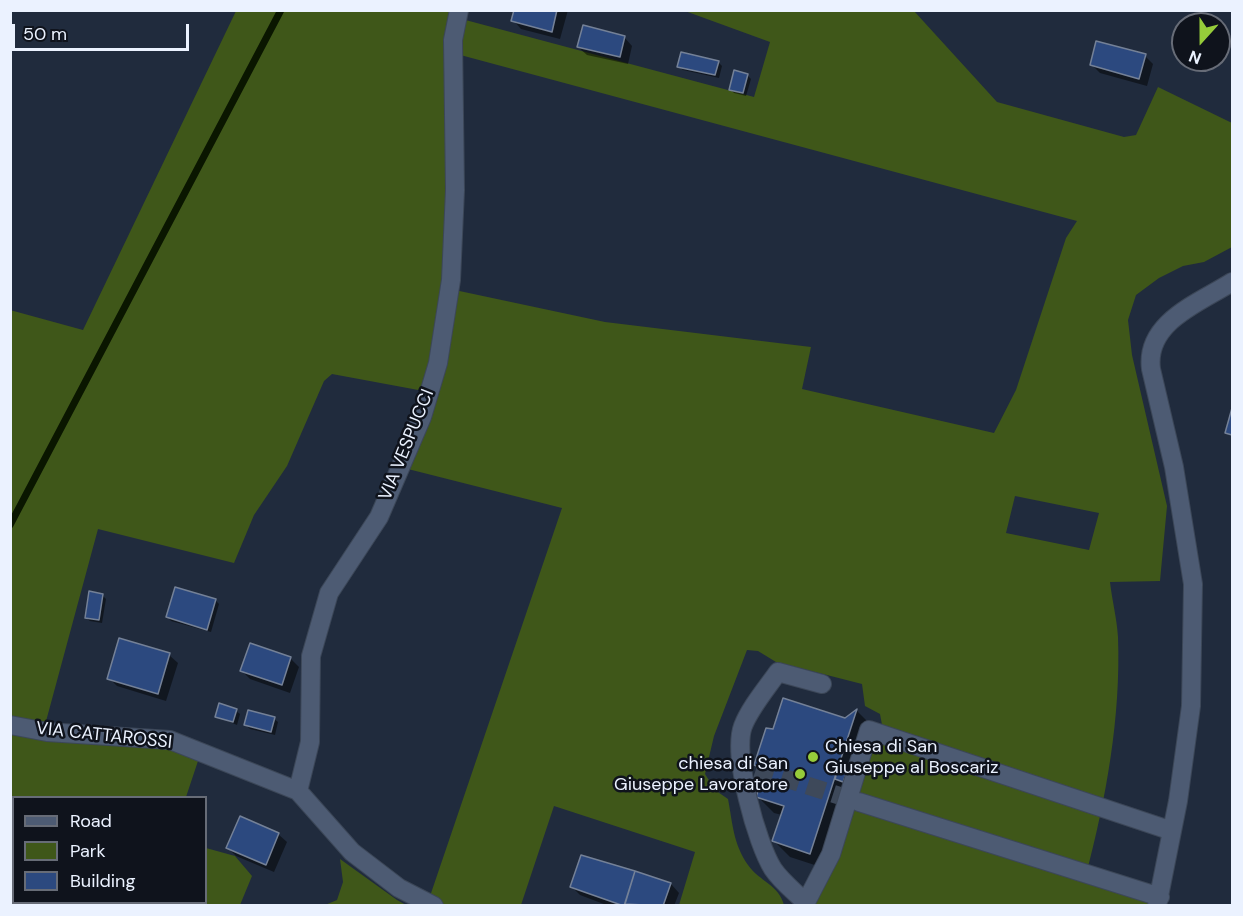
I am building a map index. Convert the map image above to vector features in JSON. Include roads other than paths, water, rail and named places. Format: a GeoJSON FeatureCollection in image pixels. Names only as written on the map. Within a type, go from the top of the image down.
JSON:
{"type":"FeatureCollection","features":[{"type":"Feature","properties":{"kind":"street","name":"VIA VESPUCCI"},"geometry":{"type":"LineString","coordinates":[[298,791],[310,742],[311,656],[329,593],[379,517],[422,417],[438,363],[451,280],[455,190],[453,40],[459,10]]}},
{"type":"Feature","properties":{"kind":"street"},"geometry":{"type":"LineString","coordinates":[[859,802],[1158,902],[1172,831],[1191,706],[1192,584],[1174,468],[1151,369],[1150,353],[1164,327],[1233,282]]}},
{"type":"Feature","properties":{"kind":"street"},"geometry":{"type":"LineString","coordinates":[[822,684],[778,672],[742,728],[749,766],[745,790],[773,869],[804,904],[831,854],[869,730],[1172,831]]}},
{"type":"Feature","properties":{"kind":"street","name":"VIA CATTAROSSI"},"geometry":{"type":"LineString","coordinates":[[10,725],[47,732],[170,740],[298,791],[352,852],[399,888],[434,906]]}},
{"type":"Feature","properties":{"kind":"waterway"},"geometry":{"type":"LineString","coordinates":[[10,525],[281,10]]}},
{"type":"Feature","properties":{"kind":"tunnel"},"geometry":{"type":"LineString","coordinates":[[756,769],[859,802]]}},
{"type":"Feature","properties":{"kind":"place","name":"Chiesa di San Giuseppe al Boscariz"},"geometry":{"type":"Point","coordinates":[813,757]}},
{"type":"Feature","properties":{"kind":"place","name":"chiesa di San Giuseppe Lavoratore"},"geometry":{"type":"Point","coordinates":[800,774]}}]}
